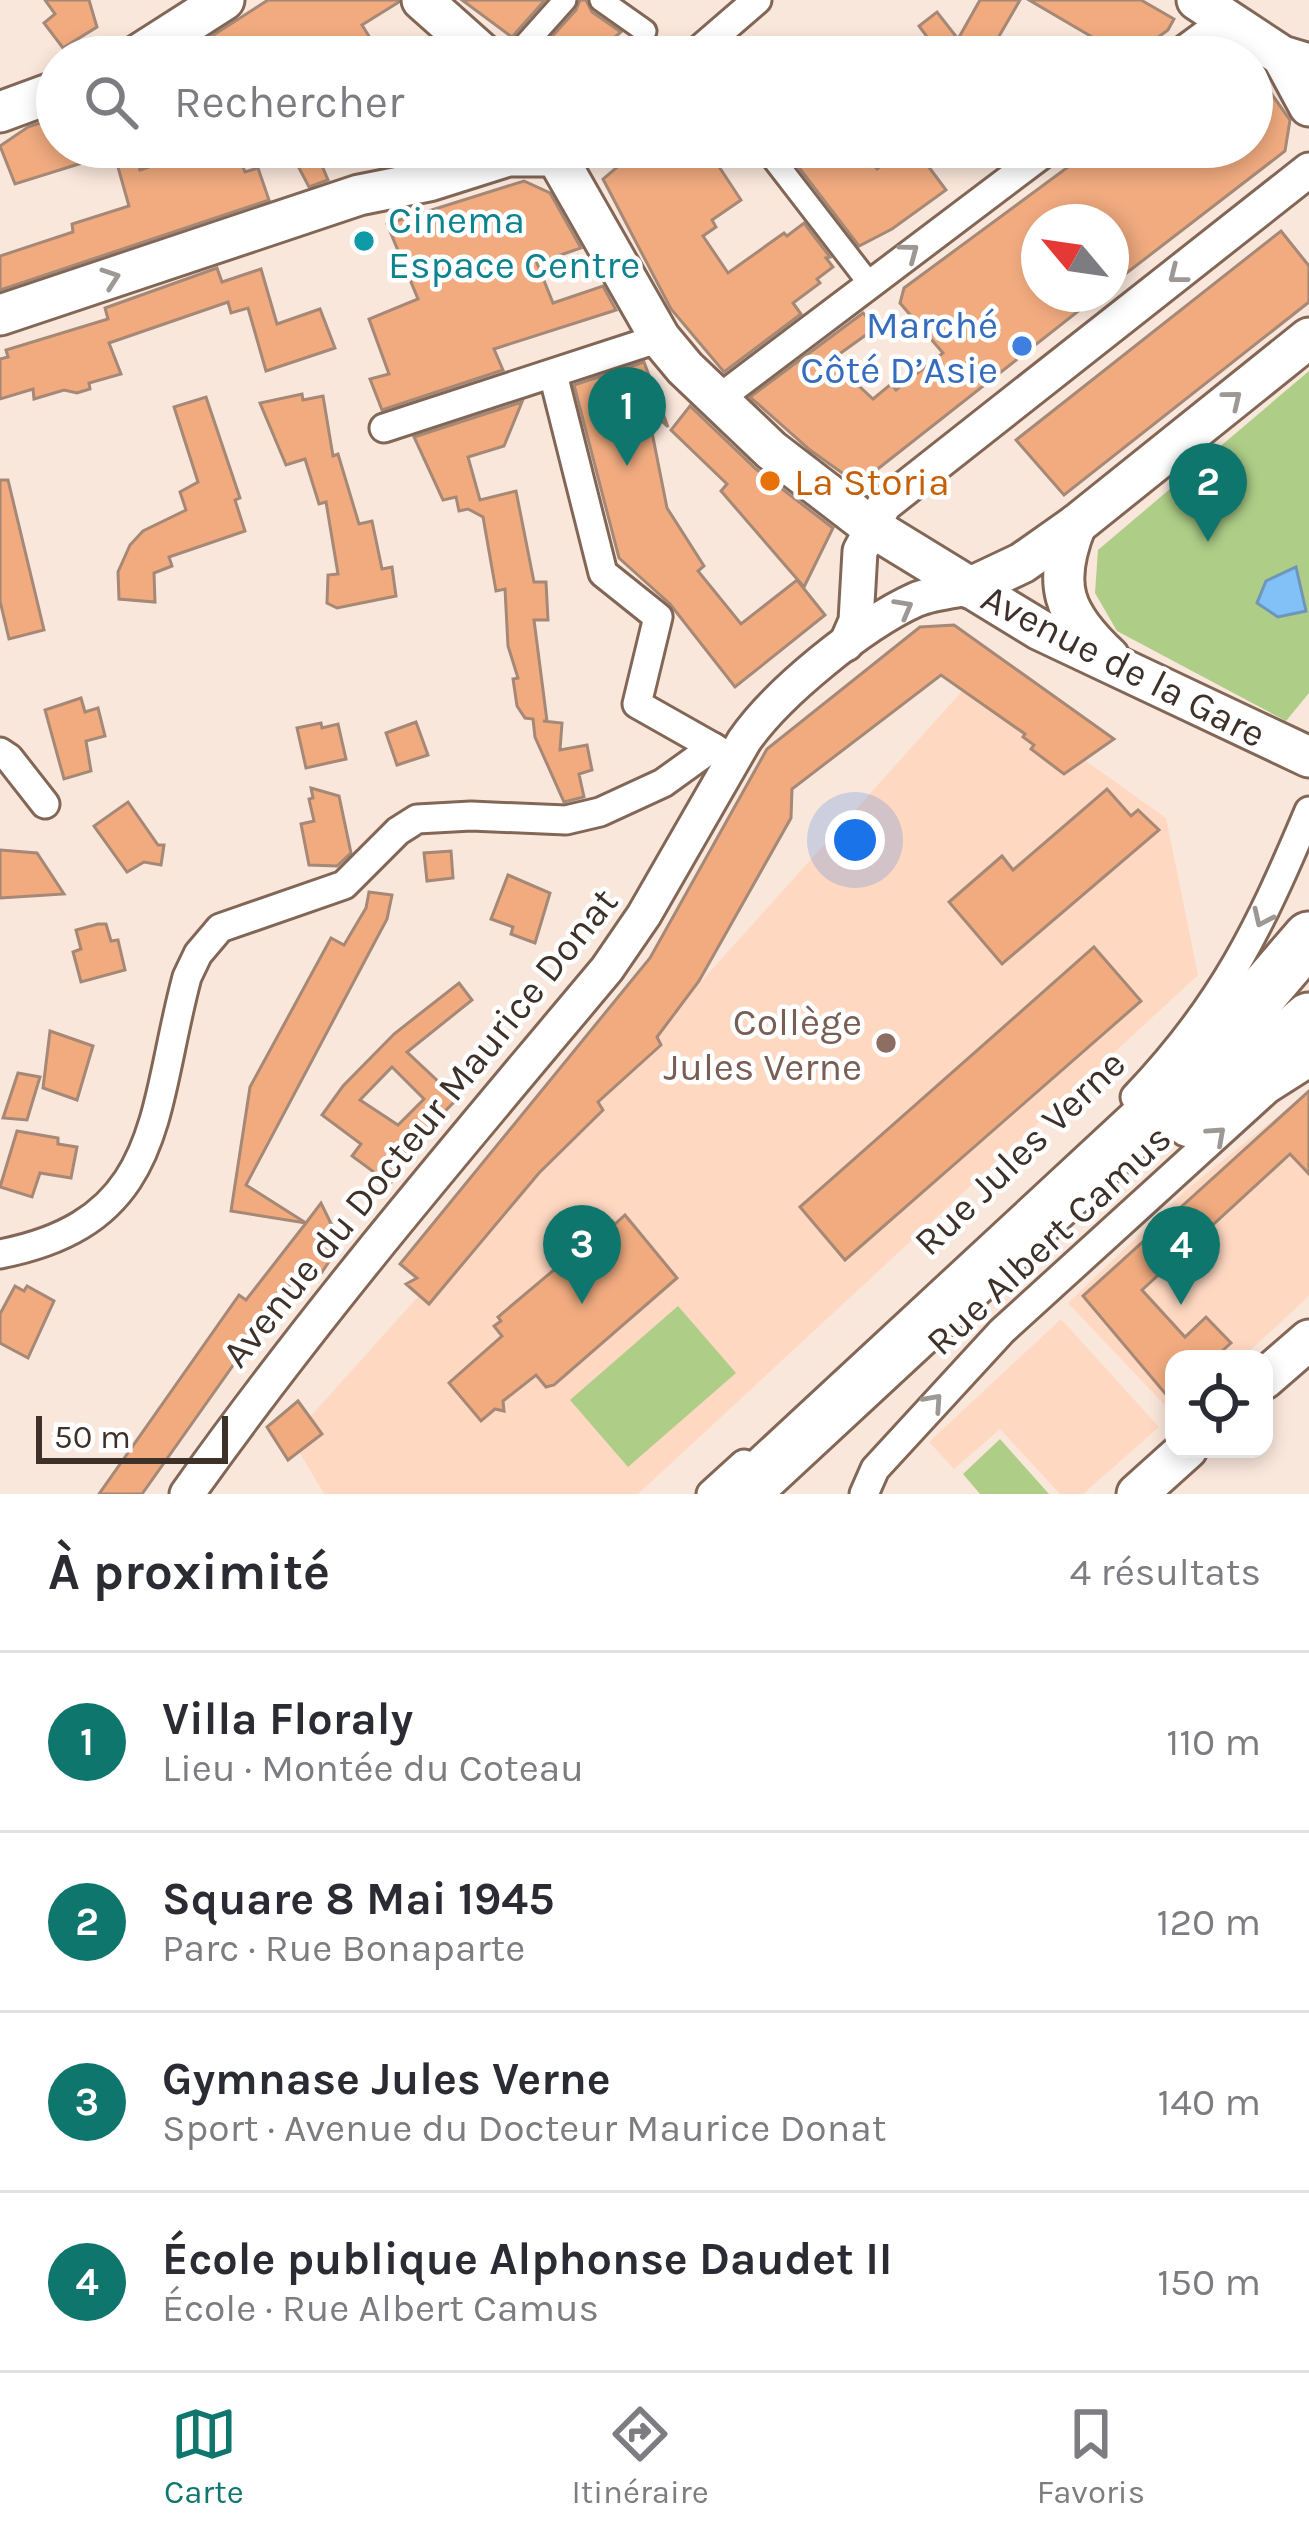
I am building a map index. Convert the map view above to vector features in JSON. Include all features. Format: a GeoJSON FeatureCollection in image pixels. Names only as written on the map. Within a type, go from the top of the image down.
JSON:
{"type":"FeatureCollection","features":[{"type":"Feature","properties":{"kind":"highway"},"geometry":{"type":"LineString","coordinates":[[742,1494],[1167,1101],[1309,938]]}},
{"type":"Feature","properties":{"kind":"highway"},"geometry":{"type":"LineString","coordinates":[[783,1494],[1232,1082],[1309,1019]]}},
{"type":"Feature","properties":{"kind":"main road"},"geometry":{"type":"LineString","coordinates":[[168,36],[224,0]]}},
{"type":"Feature","properties":{"kind":"main road"},"geometry":{"type":"LineString","coordinates":[[422,0],[462,36]]}},
{"type":"Feature","properties":{"kind":"main road"},"geometry":{"type":"LineString","coordinates":[[1212,9],[1256,36]]}},
{"type":"Feature","properties":{"kind":"main road"},"geometry":{"type":"LineString","coordinates":[[1295,60],[1309,106]]}},
{"type":"Feature","properties":{"kind":"main road"},"geometry":{"type":"LineString","coordinates":[[0,112],[36,99]]}},
{"type":"Feature","properties":{"kind":"main road"},"geometry":{"type":"LineString","coordinates":[[0,316],[359,195],[470,168]]}},
{"type":"Feature","properties":{"kind":"main road","name":"Avenue de la Gare"},"geometry":{"type":"LineString","coordinates":[[574,168],[660,338],[771,450],[870,526],[1040,630],[1309,757]]}},
{"type":"Feature","properties":{"kind":"main road"},"geometry":{"type":"LineString","coordinates":[[969,588],[1022,563],[1076,525],[1309,338]]}},
{"type":"Feature","properties":{"kind":"main road"},"geometry":{"type":"LineString","coordinates":[[1076,525],[1061,570],[1066,602],[1086,635],[1122,669]]}},
{"type":"Feature","properties":{"kind":"main road"},"geometry":{"type":"LineString","coordinates":[[1273,1371],[1309,1340]]}},
{"type":"Feature","properties":{"kind":"main road"},"geometry":{"type":"LineString","coordinates":[[1137,1494],[1177,1458]]}},
{"type":"Feature","properties":{"kind":"street"},"geometry":{"type":"LineString","coordinates":[[533,36],[565,0]]}},
{"type":"Feature","properties":{"kind":"street"},"geometry":{"type":"LineString","coordinates":[[601,0],[645,31]]}},
{"type":"Feature","properties":{"kind":"street"},"geometry":{"type":"LineString","coordinates":[[716,36],[757,0]]}},
{"type":"Feature","properties":{"kind":"street"},"geometry":{"type":"LineString","coordinates":[[1191,36],[1212,9]]}},
{"type":"Feature","properties":{"kind":"street"},"geometry":{"type":"LineString","coordinates":[[780,168],[869,283]]}},
{"type":"Feature","properties":{"kind":"street"},"geometry":{"type":"LineString","coordinates":[[717,400],[1024,168]]}},
{"type":"Feature","properties":{"kind":"street"},"geometry":{"type":"LineString","coordinates":[[846,644],[856,621],[860,551],[870,526],[894,496],[1309,170]]}},
{"type":"Feature","properties":{"kind":"street"},"geometry":{"type":"LineString","coordinates":[[1269,203],[1309,206]]}},
{"type":"Feature","properties":{"kind":"street"},"geometry":{"type":"LineString","coordinates":[[384,428],[660,338]]}},
{"type":"Feature","properties":{"kind":"street"},"geometry":{"type":"LineString","coordinates":[[554,374],[602,573],[658,617],[637,704],[723,753]]}},
{"type":"Feature","properties":{"kind":"street","name":"Avenue du Docteur Maurice Donat"},"geometry":{"type":"LineString","coordinates":[[187,1494],[338,1295],[608,969],[644,915],[723,753],[846,644],[917,599],[969,588]]}},
{"type":"Feature","properties":{"kind":"street"},"geometry":{"type":"LineString","coordinates":[[0,752],[10,758],[44,804]]}},
{"type":"Feature","properties":{"kind":"street"},"geometry":{"type":"LineString","coordinates":[[0,1254],[81,1226],[108,1209],[134,1174],[150,1138],[188,977],[198,954],[220,928],[344,885],[398,831],[417,819],[524,816],[566,820],[638,798],[723,753]]}},
{"type":"Feature","properties":{"kind":"street","name":"Rue Jules Verne"},"geometry":{"type":"LineString","coordinates":[[711,1494],[1108,1126],[1177,1053],[1246,953],[1309,811]]}},
{"type":"Feature","properties":{"kind":"street","name":"Rue Albert Camus"},"geometry":{"type":"LineString","coordinates":[[864,1494],[875,1469],[1002,1331],[1268,1089],[1309,1063]]}},
{"type":"Feature","properties":{"kind":"shaded area","name":"Collège Jules Verne"},"geometry":{"type":"Polygon","coordinates":[[[972,680],[1166,818],[1198,975],[638,1494],[324,1494],[291,1438],[972,680]]]}},
{"type":"Feature","properties":{"kind":"shaded area"},"geometry":{"type":"Polygon","coordinates":[[[1309,1091],[1309,1296],[1251,1350],[1165,1350],[1165,1405],[1068,1303],[1185,1191],[1309,1091]]]}},
{"type":"Feature","properties":{"kind":"shaded area"},"geometry":{"type":"Polygon","coordinates":[[[1061,1319],[1159,1427],[1083,1494],[1060,1494],[1000,1429],[954,1469],[929,1442],[1061,1319]]]}},
{"type":"Feature","properties":{"kind":"green space"},"geometry":{"type":"Polygon","coordinates":[[[1309,371],[1309,693],[1286,721],[1117,631],[1095,593],[1098,550],[1309,371]]]}},
{"type":"Feature","properties":{"kind":"green space"},"geometry":{"type":"Polygon","coordinates":[[[678,1306],[736,1373],[628,1467],[570,1400],[678,1306]]]}},
{"type":"Feature","properties":{"kind":"green space"},"geometry":{"type":"Polygon","coordinates":[[[1000,1439],[1049,1494],[980,1494],[963,1474],[1000,1439]]]}},
{"type":"Feature","properties":{"kind":"water"},"geometry":{"type":"Polygon","coordinates":[[[1296,567],[1306,611],[1278,617],[1257,603],[1266,581],[1296,567]]]}},
{"type":"Feature","properties":{"kind":"building"},"geometry":{"type":"Polygon","coordinates":[[[45,0],[89,0],[97,27],[82,36],[54,36],[44,23],[55,14],[45,0]]]}},
{"type":"Feature","properties":{"kind":"building"},"geometry":{"type":"Polygon","coordinates":[[[268,0],[399,0],[362,25],[369,36],[212,36],[268,0]]]}},
{"type":"Feature","properties":{"kind":"building"},"geometry":{"type":"Polygon","coordinates":[[[462,0],[545,0],[511,36],[462,0]]]}},
{"type":"Feature","properties":{"kind":"building"},"geometry":{"type":"Polygon","coordinates":[[[580,0],[586,0],[592,12],[621,32],[616,36],[552,36],[580,0]]]}},
{"type":"Feature","properties":{"kind":"building"},"geometry":{"type":"Polygon","coordinates":[[[980,0],[1020,0],[999,36],[960,36],[980,0]]]}},
{"type":"Feature","properties":{"kind":"building"},"geometry":{"type":"Polygon","coordinates":[[[1029,0],[1141,0],[1174,19],[1160,36],[1090,36],[1029,0]]]}},
{"type":"Feature","properties":{"kind":"building"},"geometry":{"type":"Polygon","coordinates":[[[937,12],[956,36],[926,36],[919,26],[937,12]]]}},
{"type":"Feature","properties":{"kind":"building"},"geometry":{"type":"Polygon","coordinates":[[[1273,96],[1290,120],[1285,151],[1273,160],[1273,96]]]}},
{"type":"Feature","properties":{"kind":"building"},"geometry":{"type":"Polygon","coordinates":[[[36,124],[36,168],[66,168],[15,184],[0,146],[36,124]]]}},
{"type":"Feature","properties":{"kind":"building"},"geometry":{"type":"Polygon","coordinates":[[[118,168],[243,168],[245,172],[258,168],[269,200],[0,290],[0,256],[73,232],[72,224],[129,206],[118,168]]]}},
{"type":"Feature","properties":{"kind":"building"},"geometry":{"type":"Polygon","coordinates":[[[299,168],[323,168],[328,180],[309,187],[299,168]]]}},
{"type":"Feature","properties":{"kind":"building"},"geometry":{"type":"Polygon","coordinates":[[[616,168],[720,168],[741,200],[712,220],[716,227],[703,236],[728,273],[804,223],[833,267],[793,303],[801,314],[724,372],[671,309],[603,179],[616,168]]]}},
{"type":"Feature","properties":{"kind":"building"},"geometry":{"type":"Polygon","coordinates":[[[799,168],[930,168],[946,190],[859,246],[799,168]]]}},
{"type":"Feature","properties":{"kind":"building"},"geometry":{"type":"Polygon","coordinates":[[[1067,168],[1263,168],[1129,271],[1129,204],[1021,204],[1021,312],[1077,312],[865,479],[852,480],[750,397],[863,313],[877,327],[831,360],[873,399],[891,384],[896,390],[943,353],[900,303],[904,288],[1067,168]]]}},
{"type":"Feature","properties":{"kind":"building"},"geometry":{"type":"Polygon","coordinates":[[[524,181],[550,193],[581,248],[537,263],[553,303],[603,286],[616,310],[494,349],[503,370],[382,410],[370,379],[389,374],[369,319],[418,299],[387,224],[524,181]]]}},
{"type":"Feature","properties":{"kind":"building"},"geometry":{"type":"Polygon","coordinates":[[[1281,231],[1309,266],[1309,302],[1064,495],[1016,440],[1281,231]]]}},
{"type":"Feature","properties":{"kind":"building"},"geometry":{"type":"Polygon","coordinates":[[[217,268],[222,282],[261,269],[277,324],[320,309],[335,348],[266,371],[248,308],[231,313],[228,302],[109,343],[121,374],[89,383],[90,389],[34,399],[33,389],[0,399],[0,359],[8,357],[6,350],[108,319],[105,308],[217,268]]]}},
{"type":"Feature","properties":{"kind":"building"},"geometry":{"type":"Polygon","coordinates":[[[644,362],[668,427],[647,407],[667,508],[704,566],[698,571],[741,624],[797,580],[825,615],[735,687],[670,604],[619,558],[574,385],[644,362]]]}},
{"type":"Feature","properties":{"kind":"building"},"geometry":{"type":"Polygon","coordinates":[[[302,394],[303,400],[323,396],[333,456],[338,454],[359,524],[372,521],[382,569],[392,567],[396,596],[337,608],[327,603],[328,575],[338,574],[326,502],[319,504],[305,459],[286,465],[260,403],[302,394]]]}},
{"type":"Feature","properties":{"kind":"building"},"geometry":{"type":"Polygon","coordinates":[[[206,397],[240,498],[235,500],[245,531],[169,557],[172,566],[154,573],[155,602],[119,599],[118,572],[130,545],[143,531],[186,510],[180,492],[198,482],[174,407],[206,397]]]}},
{"type":"Feature","properties":{"kind":"building"},"geometry":{"type":"Polygon","coordinates":[[[522,402],[504,446],[468,457],[480,500],[516,491],[534,582],[546,582],[548,620],[534,620],[547,721],[543,721],[562,723],[560,750],[587,745],[592,770],[579,774],[584,797],[564,802],[535,737],[533,719],[525,718],[517,706],[513,679],[518,678],[508,646],[505,589],[496,591],[483,517],[468,509],[459,511],[456,497],[443,500],[414,437],[522,402]]]}},
{"type":"Feature","properties":{"kind":"building"},"geometry":{"type":"Polygon","coordinates":[[[690,406],[756,469],[833,528],[804,587],[721,491],[727,484],[671,430],[690,406]]]}},
{"type":"Feature","properties":{"kind":"building"},"geometry":{"type":"Polygon","coordinates":[[[0,480],[8,480],[44,630],[9,639],[0,601],[0,480]]]}},
{"type":"Feature","properties":{"kind":"building"},"geometry":{"type":"Polygon","coordinates":[[[954,625],[1114,739],[1064,774],[1031,749],[1034,745],[1025,734],[941,675],[792,789],[791,818],[699,981],[657,1037],[661,1045],[598,1102],[603,1110],[539,1173],[429,1304],[406,1284],[417,1278],[400,1264],[650,958],[767,749],[920,627],[954,625]]]}},
{"type":"Feature","properties":{"kind":"building"},"geometry":{"type":"Polygon","coordinates":[[[81,698],[85,712],[98,708],[105,736],[86,741],[91,771],[64,779],[45,710],[81,698]]]}},
{"type":"Feature","properties":{"kind":"building"},"geometry":{"type":"Polygon","coordinates":[[[416,722],[428,755],[397,765],[386,733],[416,722]]]}},
{"type":"Feature","properties":{"kind":"building"},"geometry":{"type":"Polygon","coordinates":[[[321,723],[322,728],[338,724],[346,759],[306,768],[297,728],[321,723]]]}},
{"type":"Feature","properties":{"kind":"building"},"geometry":{"type":"Polygon","coordinates":[[[311,788],[339,796],[351,853],[337,866],[309,865],[301,824],[314,821],[311,788]]]}},
{"type":"Feature","properties":{"kind":"building"},"geometry":{"type":"Polygon","coordinates":[[[1107,789],[1131,816],[1138,810],[1159,830],[1002,964],[949,902],[1002,856],[1013,870],[1107,789]]]}},
{"type":"Feature","properties":{"kind":"building"},"geometry":{"type":"Polygon","coordinates":[[[128,802],[158,845],[164,845],[161,865],[144,862],[127,872],[94,826],[128,802]]]}},
{"type":"Feature","properties":{"kind":"building"},"geometry":{"type":"Polygon","coordinates":[[[0,850],[37,853],[64,894],[0,898],[0,850]]]}},
{"type":"Feature","properties":{"kind":"building"},"geometry":{"type":"Polygon","coordinates":[[[451,851],[453,878],[427,881],[424,853],[451,851]]]}},
{"type":"Feature","properties":{"kind":"building"},"geometry":{"type":"Polygon","coordinates":[[[508,875],[550,893],[535,943],[491,919],[508,875]]]}},
{"type":"Feature","properties":{"kind":"building"},"geometry":{"type":"Polygon","coordinates":[[[369,892],[392,895],[387,919],[246,1185],[306,1223],[231,1211],[250,1087],[331,938],[344,945],[366,908],[369,892]]]}},
{"type":"Feature","properties":{"kind":"building"},"geometry":{"type":"Polygon","coordinates":[[[106,924],[111,941],[118,940],[125,970],[81,982],[73,952],[81,949],[76,930],[106,924]]]}},
{"type":"Feature","properties":{"kind":"building"},"geometry":{"type":"Polygon","coordinates":[[[1094,947],[1141,1001],[845,1260],[800,1207],[1094,947]]]}},
{"type":"Feature","properties":{"kind":"building"},"geometry":{"type":"Polygon","coordinates":[[[459,983],[472,1000],[407,1052],[457,1099],[401,1156],[407,1161],[390,1184],[352,1156],[361,1144],[322,1115],[394,1034],[459,983]],[[392,1067],[360,1100],[398,1125],[424,1099],[392,1067]]]}},
{"type":"Feature","properties":{"kind":"building"},"geometry":{"type":"Polygon","coordinates":[[[50,1031],[93,1046],[77,1100],[43,1088],[50,1031]]]}},
{"type":"Feature","properties":{"kind":"building"},"geometry":{"type":"Polygon","coordinates":[[[18,1073],[40,1077],[27,1120],[3,1118],[18,1073]]]}},
{"type":"Feature","properties":{"kind":"building"},"geometry":{"type":"Polygon","coordinates":[[[1309,1091],[1309,1174],[1290,1154],[1142,1290],[1185,1337],[1206,1317],[1231,1343],[1223,1350],[1165,1350],[1165,1393],[1083,1296],[1309,1091]]]}},
{"type":"Feature","properties":{"kind":"building"},"geometry":{"type":"Polygon","coordinates":[[[17,1131],[58,1138],[58,1144],[77,1147],[71,1178],[40,1173],[32,1197],[0,1187],[17,1131]]]}},
{"type":"Feature","properties":{"kind":"building"},"geometry":{"type":"Polygon","coordinates":[[[321,1203],[341,1244],[322,1272],[307,1261],[142,1494],[99,1494],[239,1295],[246,1300],[321,1203]]]}},
{"type":"Feature","properties":{"kind":"building"},"geometry":{"type":"Polygon","coordinates":[[[625,1215],[677,1278],[554,1385],[546,1387],[536,1375],[503,1401],[504,1411],[495,1409],[481,1421],[449,1383],[502,1336],[494,1326],[501,1321],[498,1317],[625,1215]]]}},
{"type":"Feature","properties":{"kind":"building"},"geometry":{"type":"Polygon","coordinates":[[[15,1286],[24,1291],[27,1286],[54,1301],[28,1358],[0,1343],[0,1314],[15,1286]]]}},
{"type":"Feature","properties":{"kind":"building"},"geometry":{"type":"Polygon","coordinates":[[[298,1401],[322,1434],[288,1460],[267,1427],[298,1401]]]}},
{"type":"Feature","properties":{"kind":"place","name":"Cinema Espace Centre"},"geometry":{"type":"Point","coordinates":[364,241]}},
{"type":"Feature","properties":{"kind":"place","name":"Marché Côté D’Asie"},"geometry":{"type":"Point","coordinates":[1022,346]}},
{"type":"Feature","properties":{"kind":"place","name":"Villa Floraly"},"geometry":{"type":"Point","coordinates":[627,466]}},
{"type":"Feature","properties":{"kind":"place","name":"La Storia"},"geometry":{"type":"Point","coordinates":[770,481]}},
{"type":"Feature","properties":{"kind":"place","name":"Square 8 Mai 1945"},"geometry":{"type":"Point","coordinates":[1208,542]}},
{"type":"Feature","properties":{"kind":"place","name":"Collège Jules Verne"},"geometry":{"type":"Point","coordinates":[886,1043]}},
{"type":"Feature","properties":{"kind":"place","name":"Gymnase Jules Verne"},"geometry":{"type":"Point","coordinates":[582,1304]}},
{"type":"Feature","properties":{"kind":"place","name":"École publique Alphonse Daudet II"},"geometry":{"type":"Point","coordinates":[1181,1305]}}]}
